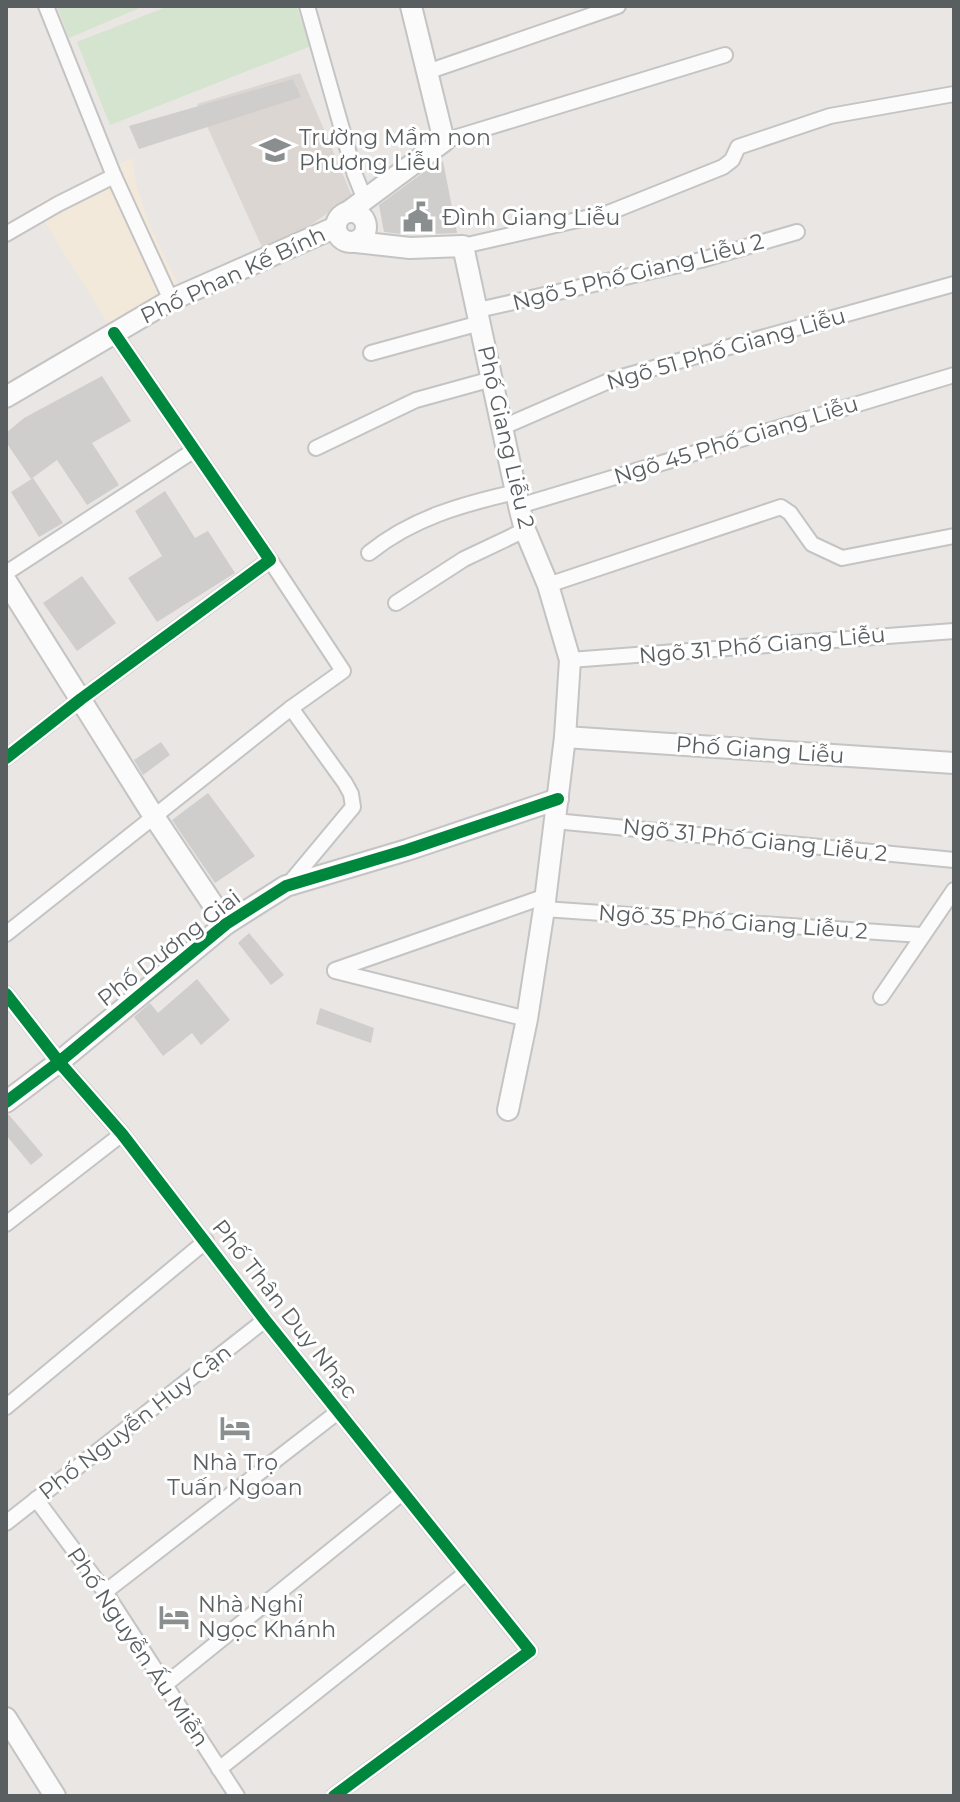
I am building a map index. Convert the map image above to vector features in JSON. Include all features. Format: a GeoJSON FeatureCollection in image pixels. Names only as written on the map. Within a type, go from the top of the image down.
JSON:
{"type":"FeatureCollection","features":[{"type":"Feature","properties":{"kind":"main road"},"geometry":{"type":"LineString","coordinates":[[411,6],[444,141]]}},
{"type":"Feature","properties":{"kind":"main road","name":"Phố Phan Kế Bính"},"geometry":{"type":"LineString","coordinates":[[6,397],[171,300],[350,213],[444,141]]}},
{"type":"Feature","properties":{"kind":"main road"},"geometry":{"type":"LineString","coordinates":[[350,213],[343,240],[410,248],[463,246]]}},
{"type":"Feature","properties":{"kind":"main road","name":"Phố Giang Liễu 2"},"geometry":{"type":"LineString","coordinates":[[463,246],[525,530],[548,585],[570,660],[565,737],[545,903],[527,1019],[508,1110]]}},
{"type":"Feature","properties":{"kind":"main road"},"geometry":{"type":"LineString","coordinates":[[6,581],[153,815],[226,924]]}},
{"type":"Feature","properties":{"kind":"main road","name":"Phố Giang Liễu"},"geometry":{"type":"LineString","coordinates":[[565,737],[954,763]]}},
{"type":"Feature","properties":{"kind":"main road","name":"Phố Dương Giai"},"geometry":{"type":"LineString","coordinates":[[6,1102],[226,924],[286,886],[407,850],[558,799]]}},
{"type":"Feature","properties":{"kind":"main road"},"geometry":{"type":"LineString","coordinates":[[6,1718],[55,1796]]}},
{"type":"Feature","properties":{"kind":"street"},"geometry":{"type":"LineString","coordinates":[[46,6],[114,176],[171,300]]}},
{"type":"Feature","properties":{"kind":"street"},"geometry":{"type":"LineString","coordinates":[[307,6],[355,175],[350,213]]}},
{"type":"Feature","properties":{"kind":"street"},"geometry":{"type":"LineString","coordinates":[[427,72],[618,6]]}},
{"type":"Feature","properties":{"kind":"street"},"geometry":{"type":"LineString","coordinates":[[444,141],[725,55]]}},
{"type":"Feature","properties":{"kind":"street"},"geometry":{"type":"LineString","coordinates":[[463,246],[608,213],[723,167],[732,160],[738,147],[830,116],[954,94]]}},
{"type":"Feature","properties":{"kind":"street"},"geometry":{"type":"LineString","coordinates":[[6,234],[114,176]]}},
{"type":"Feature","properties":{"kind":"street","name":"Ngõ 5 Phố Giang Liễu 2"},"geometry":{"type":"LineString","coordinates":[[371,353],[479,317],[797,232]]}},
{"type":"Feature","properties":{"kind":"street","name":"Ngõ 51 Phố Giang Liễu"},"geometry":{"type":"LineString","coordinates":[[503,427],[611,380],[954,284]]}},
{"type":"Feature","properties":{"kind":"street"},"geometry":{"type":"LineString","coordinates":[[6,934],[153,815],[343,671],[114,333]]}},
{"type":"Feature","properties":{"kind":"street","name":"Ngõ 45 Phố Giang Liễu"},"geometry":{"type":"LineString","coordinates":[[369,553],[420,520],[454,507],[518,499],[954,375]]}},
{"type":"Feature","properties":{"kind":"street"},"geometry":{"type":"LineString","coordinates":[[316,448],[416,400],[492,379]]}},
{"type":"Feature","properties":{"kind":"street"},"geometry":{"type":"LineString","coordinates":[[6,573],[193,451]]}},
{"type":"Feature","properties":{"kind":"street"},"geometry":{"type":"LineString","coordinates":[[548,585],[781,507],[790,513],[812,544],[842,558],[954,536]]}},
{"type":"Feature","properties":{"kind":"street"},"geometry":{"type":"LineString","coordinates":[[396,603],[464,559],[525,530]]}},
{"type":"Feature","properties":{"kind":"street"},"geometry":{"type":"LineString","coordinates":[[6,758],[270,560]]}},
{"type":"Feature","properties":{"kind":"street","name":"Ngõ 31 Phố Giang Liễu"},"geometry":{"type":"LineString","coordinates":[[570,660],[954,631]]}},
{"type":"Feature","properties":{"kind":"street"},"geometry":{"type":"LineString","coordinates":[[286,886],[353,807],[345,783],[291,708]]}},
{"type":"Feature","properties":{"kind":"street","name":"Ngõ 31 Phố Giang Liễu 2"},"geometry":{"type":"LineString","coordinates":[[555,821],[954,860]]}},
{"type":"Feature","properties":{"kind":"street"},"geometry":{"type":"LineString","coordinates":[[881,997],[954,890]]}},
{"type":"Feature","properties":{"kind":"street"},"geometry":{"type":"LineString","coordinates":[[527,1019],[335,970],[545,903]]}},
{"type":"Feature","properties":{"kind":"street","name":"Ngõ 35 Phố Giang Liễu 2"},"geometry":{"type":"LineString","coordinates":[[545,903],[921,935]]}},
{"type":"Feature","properties":{"kind":"street","name":"Phố Thân Duy Nhạc"},"geometry":{"type":"LineString","coordinates":[[6,994],[59,1062],[122,1134],[265,1320],[530,1651],[334,1796]]}},
{"type":"Feature","properties":{"kind":"street"},"geometry":{"type":"LineString","coordinates":[[6,1224],[122,1134]]}},
{"type":"Feature","properties":{"kind":"street"},"geometry":{"type":"LineString","coordinates":[[6,1407],[206,1241]]}},
{"type":"Feature","properties":{"kind":"street","name":"Phố Nguyễn Huy Cận"},"geometry":{"type":"LineString","coordinates":[[7,1521],[265,1320]]}},
{"type":"Feature","properties":{"kind":"street"},"geometry":{"type":"LineString","coordinates":[[105,1592],[339,1411]]}},
{"type":"Feature","properties":{"kind":"street"},"geometry":{"type":"LineString","coordinates":[[166,1684],[402,1493]]}},
{"type":"Feature","properties":{"kind":"street","name":"Phố Nguyễn Ấu Miễn"},"geometry":{"type":"LineString","coordinates":[[36,1499],[105,1592],[237,1796]]}},
{"type":"Feature","properties":{"kind":"street"},"geometry":{"type":"LineString","coordinates":[[219,1769],[466,1573]]}},
{"type":"Feature","properties":{"kind":"shaded area","name":"Trường Mầm non Phương Liễu"},"geometry":{"type":"Polygon","coordinates":[[[300,73],[352,196],[266,256],[197,104],[300,73]]]}},
{"type":"Feature","properties":{"kind":"shaded area"},"geometry":{"type":"Polygon","coordinates":[[[132,158],[137,188],[150,226],[183,295],[114,333],[34,205],[132,158]]]}},
{"type":"Feature","properties":{"kind":"green space"},"geometry":{"type":"Polygon","coordinates":[[[57,6],[144,6],[69,38],[57,6]]]}},
{"type":"Feature","properties":{"kind":"green space"},"geometry":{"type":"Polygon","coordinates":[[[169,6],[296,6],[311,46],[110,125],[77,42],[169,6]]]}},
{"type":"Feature","properties":{"kind":"building"},"geometry":{"type":"Polygon","coordinates":[[[293,79],[301,97],[139,149],[129,126],[293,79]]]}},
{"type":"Feature","properties":{"kind":"building","name":"Đình Giang Liễu"},"geometry":{"type":"Polygon","coordinates":[[[443,161],[457,233],[410,235],[384,232],[379,205],[443,161]]]}},
{"type":"Feature","properties":{"kind":"building"},"geometry":{"type":"Polygon","coordinates":[[[102,376],[131,421],[92,443],[119,485],[87,505],[57,460],[31,479],[6,442],[6,433],[24,418],[102,376]]]}},
{"type":"Feature","properties":{"kind":"building"},"geometry":{"type":"Polygon","coordinates":[[[33,478],[63,523],[39,537],[11,492],[33,478]]]}},
{"type":"Feature","properties":{"kind":"building"},"geometry":{"type":"Polygon","coordinates":[[[165,491],[195,538],[208,531],[235,573],[157,622],[128,578],[162,556],[135,511],[165,491]]]}},
{"type":"Feature","properties":{"kind":"building"},"geometry":{"type":"Polygon","coordinates":[[[82,576],[116,623],[77,651],[43,603],[82,576]]]}},
{"type":"Feature","properties":{"kind":"building"},"geometry":{"type":"Polygon","coordinates":[[[161,742],[170,755],[143,775],[134,760],[161,742]]]}},
{"type":"Feature","properties":{"kind":"building"},"geometry":{"type":"Polygon","coordinates":[[[208,793],[255,856],[215,883],[172,820],[208,793]]]}},
{"type":"Feature","properties":{"kind":"building"},"geometry":{"type":"Polygon","coordinates":[[[249,933],[284,975],[271,985],[238,943],[249,933]]]}},
{"type":"Feature","properties":{"kind":"building"},"geometry":{"type":"Polygon","coordinates":[[[197,979],[230,1020],[201,1045],[192,1033],[163,1056],[134,1017],[150,1003],[158,1013],[197,979]]]}},
{"type":"Feature","properties":{"kind":"building"},"geometry":{"type":"Polygon","coordinates":[[[320,1008],[374,1028],[371,1043],[316,1024],[320,1008]]]}},
{"type":"Feature","properties":{"kind":"building"},"geometry":{"type":"Polygon","coordinates":[[[6,1115],[43,1155],[31,1165],[6,1135],[6,1115]]]}},
{"type":"Feature","properties":{"kind":"cycle path"},"geometry":{"type":"LineString","coordinates":[[6,758],[270,560],[114,333]]}},
{"type":"Feature","properties":{"kind":"cycle path"},"geometry":{"type":"LineString","coordinates":[[6,1102],[226,924],[286,886],[407,850],[558,799]]}},
{"type":"Feature","properties":{"kind":"cycle path"},"geometry":{"type":"LineString","coordinates":[[6,994],[59,1062],[122,1134],[265,1320],[530,1651],[334,1796]]}},
{"type":"Feature","properties":{"kind":"place","name":"Trường Mầm non Phương Liễu"},"geometry":{"type":"Point","coordinates":[275,150]}},
{"type":"Feature","properties":{"kind":"place","name":"Đình Giang Liễu"},"geometry":{"type":"Point","coordinates":[418,217]}},
{"type":"Feature","properties":{"kind":"place","name":"Nhà Trọ Tuấn Ngoan"},"geometry":{"type":"Point","coordinates":[235,1428]}},
{"type":"Feature","properties":{"kind":"place","name":"Nhà Nghỉ Ngọc Khánh"},"geometry":{"type":"Point","coordinates":[174,1617]}}]}
